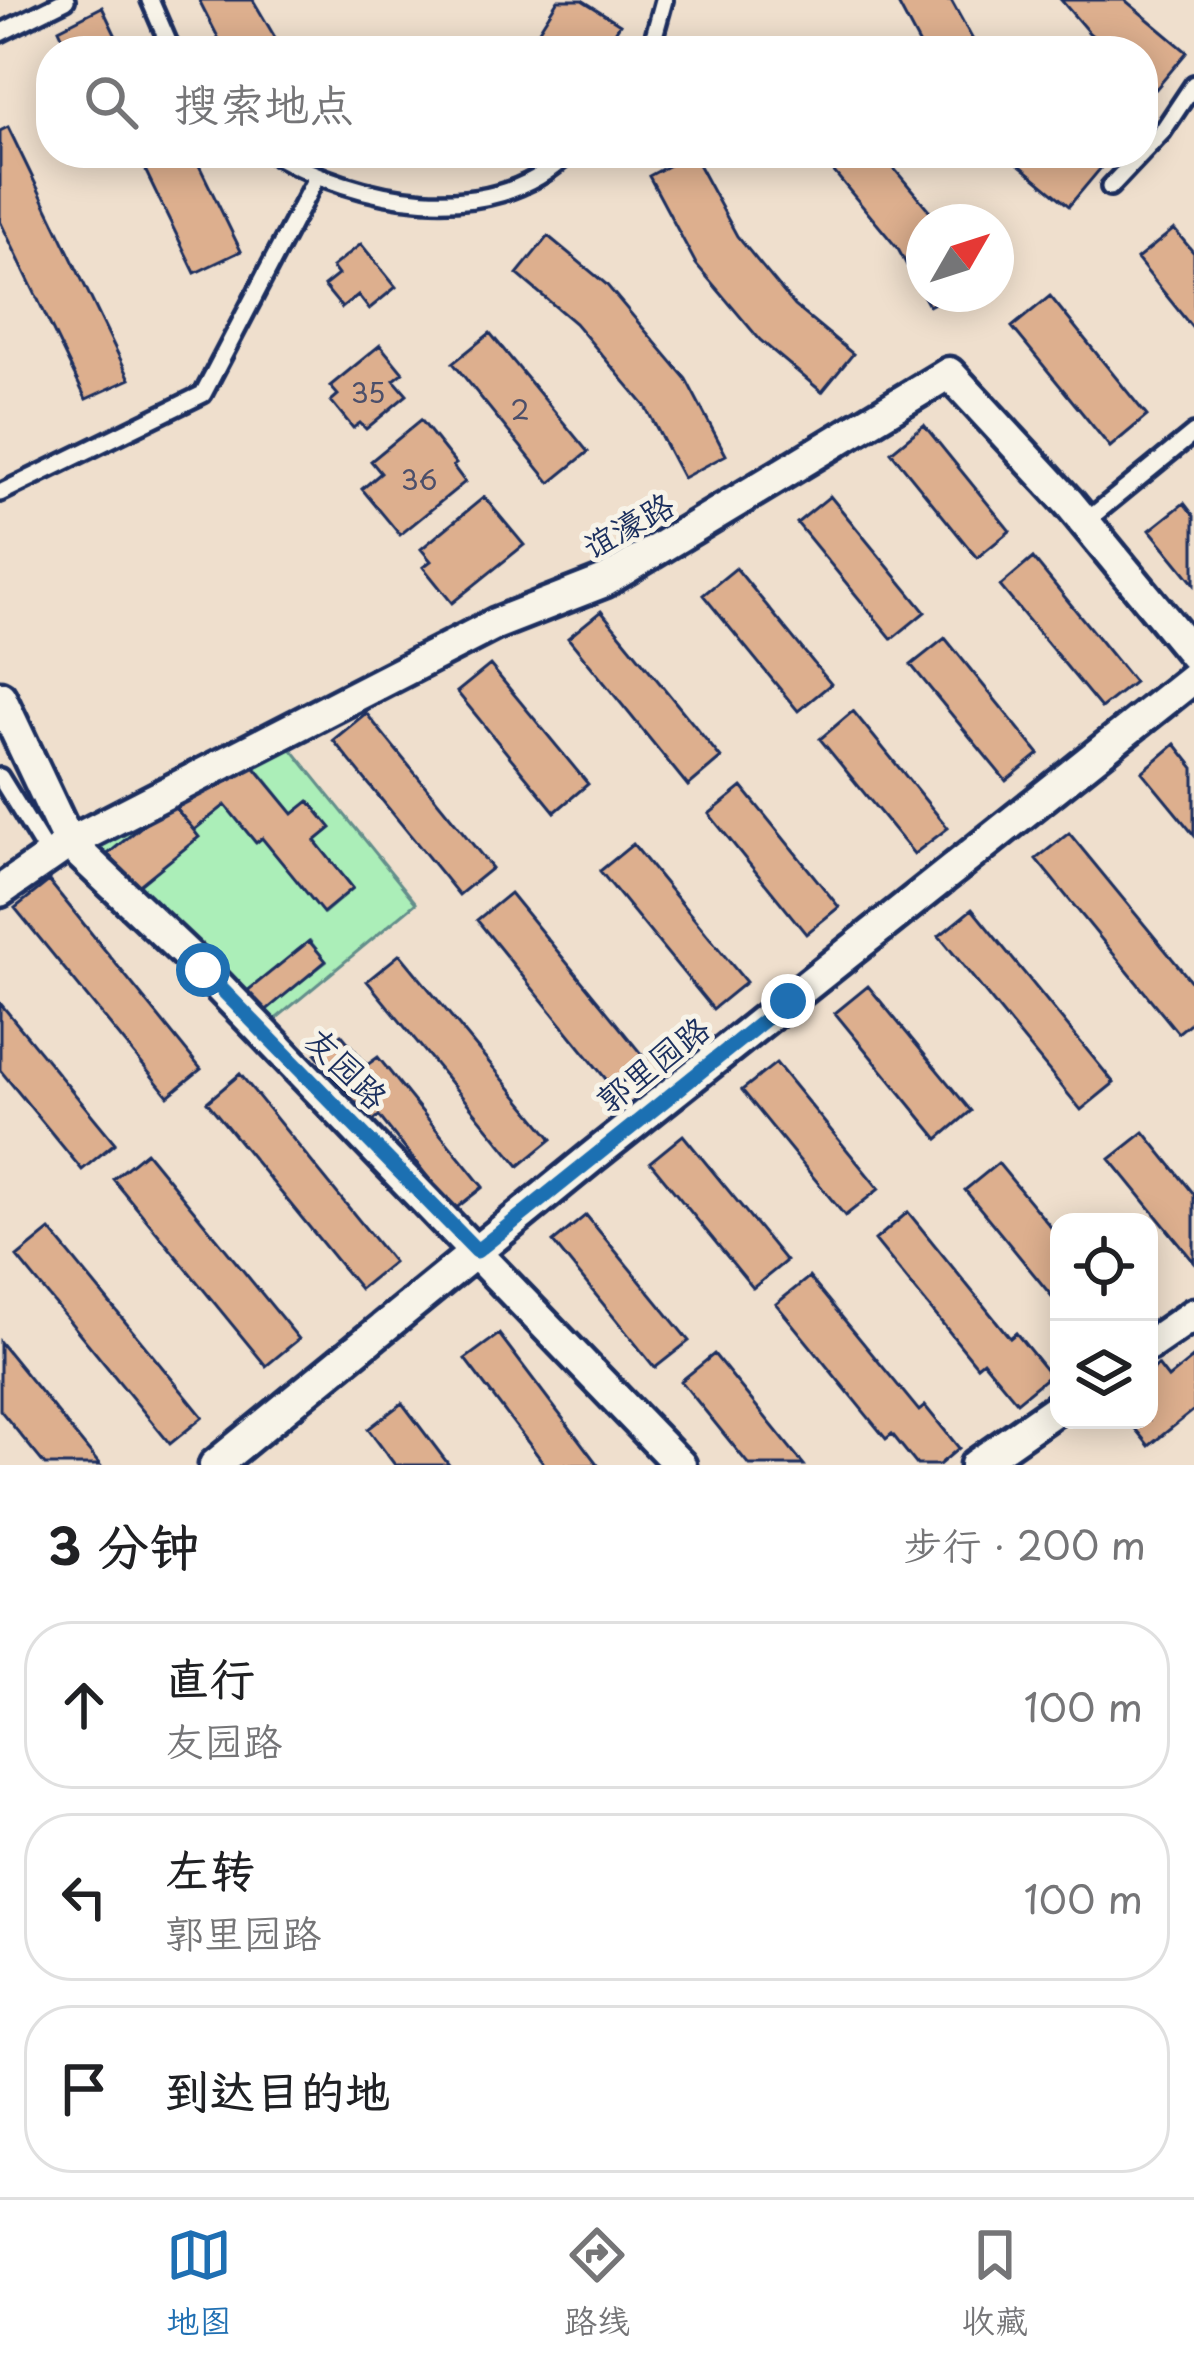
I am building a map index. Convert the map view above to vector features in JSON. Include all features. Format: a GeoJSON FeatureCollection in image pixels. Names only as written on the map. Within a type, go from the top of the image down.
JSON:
{"type":"FeatureCollection","features":[{"type":"Feature","properties":{"kind":"street","name":"谊濠路"},"geometry":{"type":"LineString","coordinates":[[0,891],[58,849],[495,624],[605,581],[949,373],[1085,522],[1194,655]]}},
{"type":"Feature","properties":{"kind":"street","name":"郭里园路"},"geometry":{"type":"LineString","coordinates":[[215,1465],[1194,677]]}},
{"type":"Feature","properties":{"kind":"street","name":"友园路"},"geometry":{"type":"LineString","coordinates":[[0,697],[58,849],[203,970],[680,1465]]}},
{"type":"Feature","properties":{"kind":"street"},"geometry":{"type":"LineString","coordinates":[[1158,1339],[1194,1314]]}},
{"type":"Feature","properties":{"kind":"street"},"geometry":{"type":"LineString","coordinates":[[976,1465],[1050,1413]]}},
{"type":"Feature","properties":{"kind":"lane"},"geometry":{"type":"LineString","coordinates":[[0,33],[66,0]]}},
{"type":"Feature","properties":{"kind":"lane"},"geometry":{"type":"LineString","coordinates":[[150,0],[166,36]]}},
{"type":"Feature","properties":{"kind":"lane"},"geometry":{"type":"LineString","coordinates":[[656,36],[664,0]]}},
{"type":"Feature","properties":{"kind":"lane"},"geometry":{"type":"LineString","coordinates":[[1158,136],[1194,83]]}},
{"type":"Feature","properties":{"kind":"lane"},"geometry":{"type":"LineString","coordinates":[[298,168],[371,196],[483,200],[554,168]]}},
{"type":"Feature","properties":{"kind":"lane"},"geometry":{"type":"LineString","coordinates":[[1110,187],[1128,168]]}},
{"type":"Feature","properties":{"kind":"lane"},"geometry":{"type":"LineString","coordinates":[[0,493],[203,394],[316,178]]}},
{"type":"Feature","properties":{"kind":"lane"},"geometry":{"type":"LineString","coordinates":[[1085,522],[1194,433]]}},
{"type":"Feature","properties":{"kind":"lane"},"geometry":{"type":"LineString","coordinates":[[0,777],[58,849]]}},
{"type":"Feature","properties":{"kind":"green space"},"geometry":{"type":"Polygon","coordinates":[[[280,735],[416,903],[266,1027],[78,832],[280,735]],[[247,757],[170,803],[108,854],[135,888],[198,837],[194,830],[225,805],[255,842],[262,838],[324,913],[353,888],[315,841],[330,828],[309,802],[293,814],[247,757]],[[310,941],[247,992],[262,1012],[326,962],[310,941]]]}},
{"type":"Feature","properties":{"kind":"building"},"geometry":{"type":"Polygon","coordinates":[[[199,0],[253,0],[274,36],[217,36],[199,0]]]}},
{"type":"Feature","properties":{"kind":"building"},"geometry":{"type":"Polygon","coordinates":[[[558,0],[582,0],[620,24],[612,36],[548,36],[539,30],[558,0]]]}},
{"type":"Feature","properties":{"kind":"building"},"geometry":{"type":"Polygon","coordinates":[[[896,0],[951,0],[971,36],[915,36],[896,0]]]}},
{"type":"Feature","properties":{"kind":"building"},"geometry":{"type":"Polygon","coordinates":[[[1061,0],[1125,0],[1187,52],[1158,87],[1158,36],[1089,33],[1061,0]]]}},
{"type":"Feature","properties":{"kind":"building"},"geometry":{"type":"Polygon","coordinates":[[[102,7],[116,36],[62,36],[59,29],[102,7]]]}},
{"type":"Feature","properties":{"kind":"building"},"geometry":{"type":"Polygon","coordinates":[[[8,127],[130,379],[86,399],[0,221],[0,131],[8,127]]]}},
{"type":"Feature","properties":{"kind":"building"},"geometry":{"type":"Polygon","coordinates":[[[144,168],[200,168],[241,251],[195,273],[144,168]]]}},
{"type":"Feature","properties":{"kind":"building"},"geometry":{"type":"Polygon","coordinates":[[[664,168],[700,168],[737,236],[795,306],[853,354],[822,392],[760,340],[696,264],[649,176],[664,168]]]}},
{"type":"Feature","properties":{"kind":"building"},"geometry":{"type":"Polygon","coordinates":[[[831,168],[894,168],[924,204],[906,204],[906,264],[831,168]]]}},
{"type":"Feature","properties":{"kind":"building"},"geometry":{"type":"Polygon","coordinates":[[[1023,168],[1099,168],[1069,206],[1023,168]]]}},
{"type":"Feature","properties":{"kind":"building"},"geometry":{"type":"Polygon","coordinates":[[[1174,229],[1194,253],[1194,330],[1137,259],[1174,229]]]}},
{"type":"Feature","properties":{"kind":"building"},"geometry":{"type":"Polygon","coordinates":[[[548,236],[606,284],[686,379],[726,455],[683,478],[645,406],[575,323],[517,274],[548,236]]]}},
{"type":"Feature","properties":{"kind":"building"},"geometry":{"type":"Polygon","coordinates":[[[361,244],[396,287],[369,309],[358,295],[342,308],[324,286],[338,275],[332,267],[361,244]]]}},
{"type":"Feature","properties":{"kind":"building"},"geometry":{"type":"Polygon","coordinates":[[[1050,296],[1147,416],[1110,447],[1012,327],[1050,296]]]}},
{"type":"Feature","properties":{"kind":"building"},"geometry":{"type":"Polygon","coordinates":[[[490,333],[588,452],[550,483],[453,363],[490,333]]]}},
{"type":"Feature","properties":{"kind":"building"},"geometry":{"type":"Polygon","coordinates":[[[380,345],[403,373],[394,380],[407,395],[366,429],[360,423],[353,428],[331,401],[338,395],[330,386],[380,345]]]}},
{"type":"Feature","properties":{"kind":"building"},"geometry":{"type":"Polygon","coordinates":[[[421,420],[465,482],[400,535],[362,489],[381,473],[371,461],[421,420]]]}},
{"type":"Feature","properties":{"kind":"building"},"geometry":{"type":"Polygon","coordinates":[[[924,425],[1010,531],[977,558],[891,452],[924,425]]]}},
{"type":"Feature","properties":{"kind":"building"},"geometry":{"type":"Polygon","coordinates":[[[830,496],[925,612],[892,639],[797,523],[830,496]]]}},
{"type":"Feature","properties":{"kind":"building"},"geometry":{"type":"Polygon","coordinates":[[[484,497],[524,545],[452,603],[423,567],[431,561],[421,549],[484,497]]]}},
{"type":"Feature","properties":{"kind":"building"},"geometry":{"type":"Polygon","coordinates":[[[1184,503],[1194,516],[1194,584],[1150,530],[1184,503]]]}},
{"type":"Feature","properties":{"kind":"building"},"geometry":{"type":"Polygon","coordinates":[[[1033,558],[1134,682],[1101,708],[1000,586],[1033,558]]]}},
{"type":"Feature","properties":{"kind":"building"},"geometry":{"type":"Polygon","coordinates":[[[736,568],[831,684],[798,711],[703,595],[736,568]]]}},
{"type":"Feature","properties":{"kind":"building"},"geometry":{"type":"Polygon","coordinates":[[[601,611],[721,758],[688,786],[568,638],[601,611]]]}},
{"type":"Feature","properties":{"kind":"building"},"geometry":{"type":"Polygon","coordinates":[[[945,638],[1039,754],[1006,781],[911,665],[945,638]]]}},
{"type":"Feature","properties":{"kind":"building"},"geometry":{"type":"Polygon","coordinates":[[[490,665],[588,784],[555,812],[457,692],[490,665]]]}},
{"type":"Feature","properties":{"kind":"building"},"geometry":{"type":"Polygon","coordinates":[[[853,711],[948,828],[914,854],[820,739],[853,711]]]}},
{"type":"Feature","properties":{"kind":"building"},"geometry":{"type":"Polygon","coordinates":[[[366,713],[492,868],[459,895],[333,740],[366,713]]]}},
{"type":"Feature","properties":{"kind":"building"},"geometry":{"type":"Polygon","coordinates":[[[1175,744],[1194,768],[1194,835],[1142,772],[1175,744]]]}},
{"type":"Feature","properties":{"kind":"building"},"geometry":{"type":"Polygon","coordinates":[[[246,757],[293,814],[309,801],[331,828],[315,841],[353,888],[323,913],[262,838],[256,843],[225,805],[194,830],[173,805],[246,757]]]}},
{"type":"Feature","properties":{"kind":"building"},"geometry":{"type":"Polygon","coordinates":[[[742,787],[839,907],[806,934],[709,814],[742,787]]]}},
{"type":"Feature","properties":{"kind":"building"},"geometry":{"type":"Polygon","coordinates":[[[171,802],[199,837],[136,888],[108,854],[171,802]]]}},
{"type":"Feature","properties":{"kind":"building"},"geometry":{"type":"Polygon","coordinates":[[[1069,833],[1194,985],[1194,1020],[1178,1033],[1036,859],[1069,833]]]}},
{"type":"Feature","properties":{"kind":"building"},"geometry":{"type":"Polygon","coordinates":[[[633,844],[746,982],[713,1009],[600,871],[633,844]]]}},
{"type":"Feature","properties":{"kind":"building"},"geometry":{"type":"Polygon","coordinates":[[[49,881],[201,1069],[168,1096],[15,908],[49,881]]]}},
{"type":"Feature","properties":{"kind":"building"},"geometry":{"type":"Polygon","coordinates":[[[510,893],[647,1061],[614,1089],[477,920],[510,893]]]}},
{"type":"Feature","properties":{"kind":"building"},"geometry":{"type":"Polygon","coordinates":[[[972,909],[1114,1083],[1081,1110],[939,936],[972,909]]]}},
{"type":"Feature","properties":{"kind":"building"},"geometry":{"type":"Polygon","coordinates":[[[309,941],[326,961],[263,1013],[246,992],[309,941]]]}},
{"type":"Feature","properties":{"kind":"building"},"geometry":{"type":"Polygon","coordinates":[[[400,954],[552,1139],[519,1166],[367,981],[400,954]]]}},
{"type":"Feature","properties":{"kind":"building"},"geometry":{"type":"Polygon","coordinates":[[[868,986],[971,1111],[938,1139],[835,1013],[868,986]]]}},
{"type":"Feature","properties":{"kind":"building"},"geometry":{"type":"Polygon","coordinates":[[[0,1003],[115,1143],[82,1170],[0,1070],[0,1003]]]}},
{"type":"Feature","properties":{"kind":"building"},"geometry":{"type":"Polygon","coordinates":[[[341,1034],[367,1065],[378,1057],[483,1187],[454,1210],[379,1116],[371,1123],[316,1054],[341,1034]]]}},
{"type":"Feature","properties":{"kind":"building"},"geometry":{"type":"Polygon","coordinates":[[[776,1063],[879,1189],[845,1216],[742,1090],[776,1063]]]}},
{"type":"Feature","properties":{"kind":"building"},"geometry":{"type":"Polygon","coordinates":[[[240,1074],[393,1262],[360,1289],[207,1102],[240,1074]]]}},
{"type":"Feature","properties":{"kind":"building"},"geometry":{"type":"Polygon","coordinates":[[[1144,1132],[1194,1194],[1194,1262],[1158,1213],[1110,1159],[1144,1132]]]}},
{"type":"Feature","properties":{"kind":"building"},"geometry":{"type":"Polygon","coordinates":[[[683,1135],[786,1261],[753,1288],[650,1162],[683,1135]]]}},
{"type":"Feature","properties":{"kind":"building"},"geometry":{"type":"Polygon","coordinates":[[[146,1152],[299,1339],[266,1366],[113,1179],[146,1152]]]}},
{"type":"Feature","properties":{"kind":"building"},"geometry":{"type":"Polygon","coordinates":[[[998,1163],[1050,1226],[1050,1294],[965,1190],[998,1163]]]}},
{"type":"Feature","properties":{"kind":"building"},"geometry":{"type":"Polygon","coordinates":[[[908,1212],[1010,1338],[1016,1333],[1050,1375],[1017,1402],[983,1361],[977,1366],[875,1240],[908,1212]]]}},
{"type":"Feature","properties":{"kind":"building"},"geometry":{"type":"Polygon","coordinates":[[[586,1215],[689,1341],[655,1368],[553,1242],[586,1215]]]}},
{"type":"Feature","properties":{"kind":"building"},"geometry":{"type":"Polygon","coordinates":[[[50,1230],[203,1417],[170,1444],[17,1257],[50,1230]]]}},
{"type":"Feature","properties":{"kind":"building"},"geometry":{"type":"Polygon","coordinates":[[[809,1277],[919,1411],[925,1406],[959,1448],[939,1465],[917,1465],[892,1434],[886,1439],[776,1304],[809,1277]]]}},
{"type":"Feature","properties":{"kind":"building"},"geometry":{"type":"Polygon","coordinates":[[[499,1334],[598,1465],[545,1465],[465,1359],[499,1334]]]}},
{"type":"Feature","properties":{"kind":"building"},"geometry":{"type":"Polygon","coordinates":[[[0,1342],[100,1465],[45,1465],[0,1410],[0,1342]]]}},
{"type":"Feature","properties":{"kind":"building"},"geometry":{"type":"Polygon","coordinates":[[[714,1354],[804,1465],[749,1465],[681,1381],[714,1354]]]}},
{"type":"Feature","properties":{"kind":"building"},"geometry":{"type":"Polygon","coordinates":[[[1194,1357],[1194,1410],[1149,1446],[1135,1429],[1158,1429],[1158,1365],[1168,1378],[1194,1357]]]}},
{"type":"Feature","properties":{"kind":"building"},"geometry":{"type":"Polygon","coordinates":[[[402,1403],[449,1465],[395,1465],[368,1429],[402,1403]]]}},
{"type":"Feature","properties":{"kind":"route"},"geometry":{"type":"LineString","coordinates":[[203,970],[477,1251],[788,1001]]}}]}
